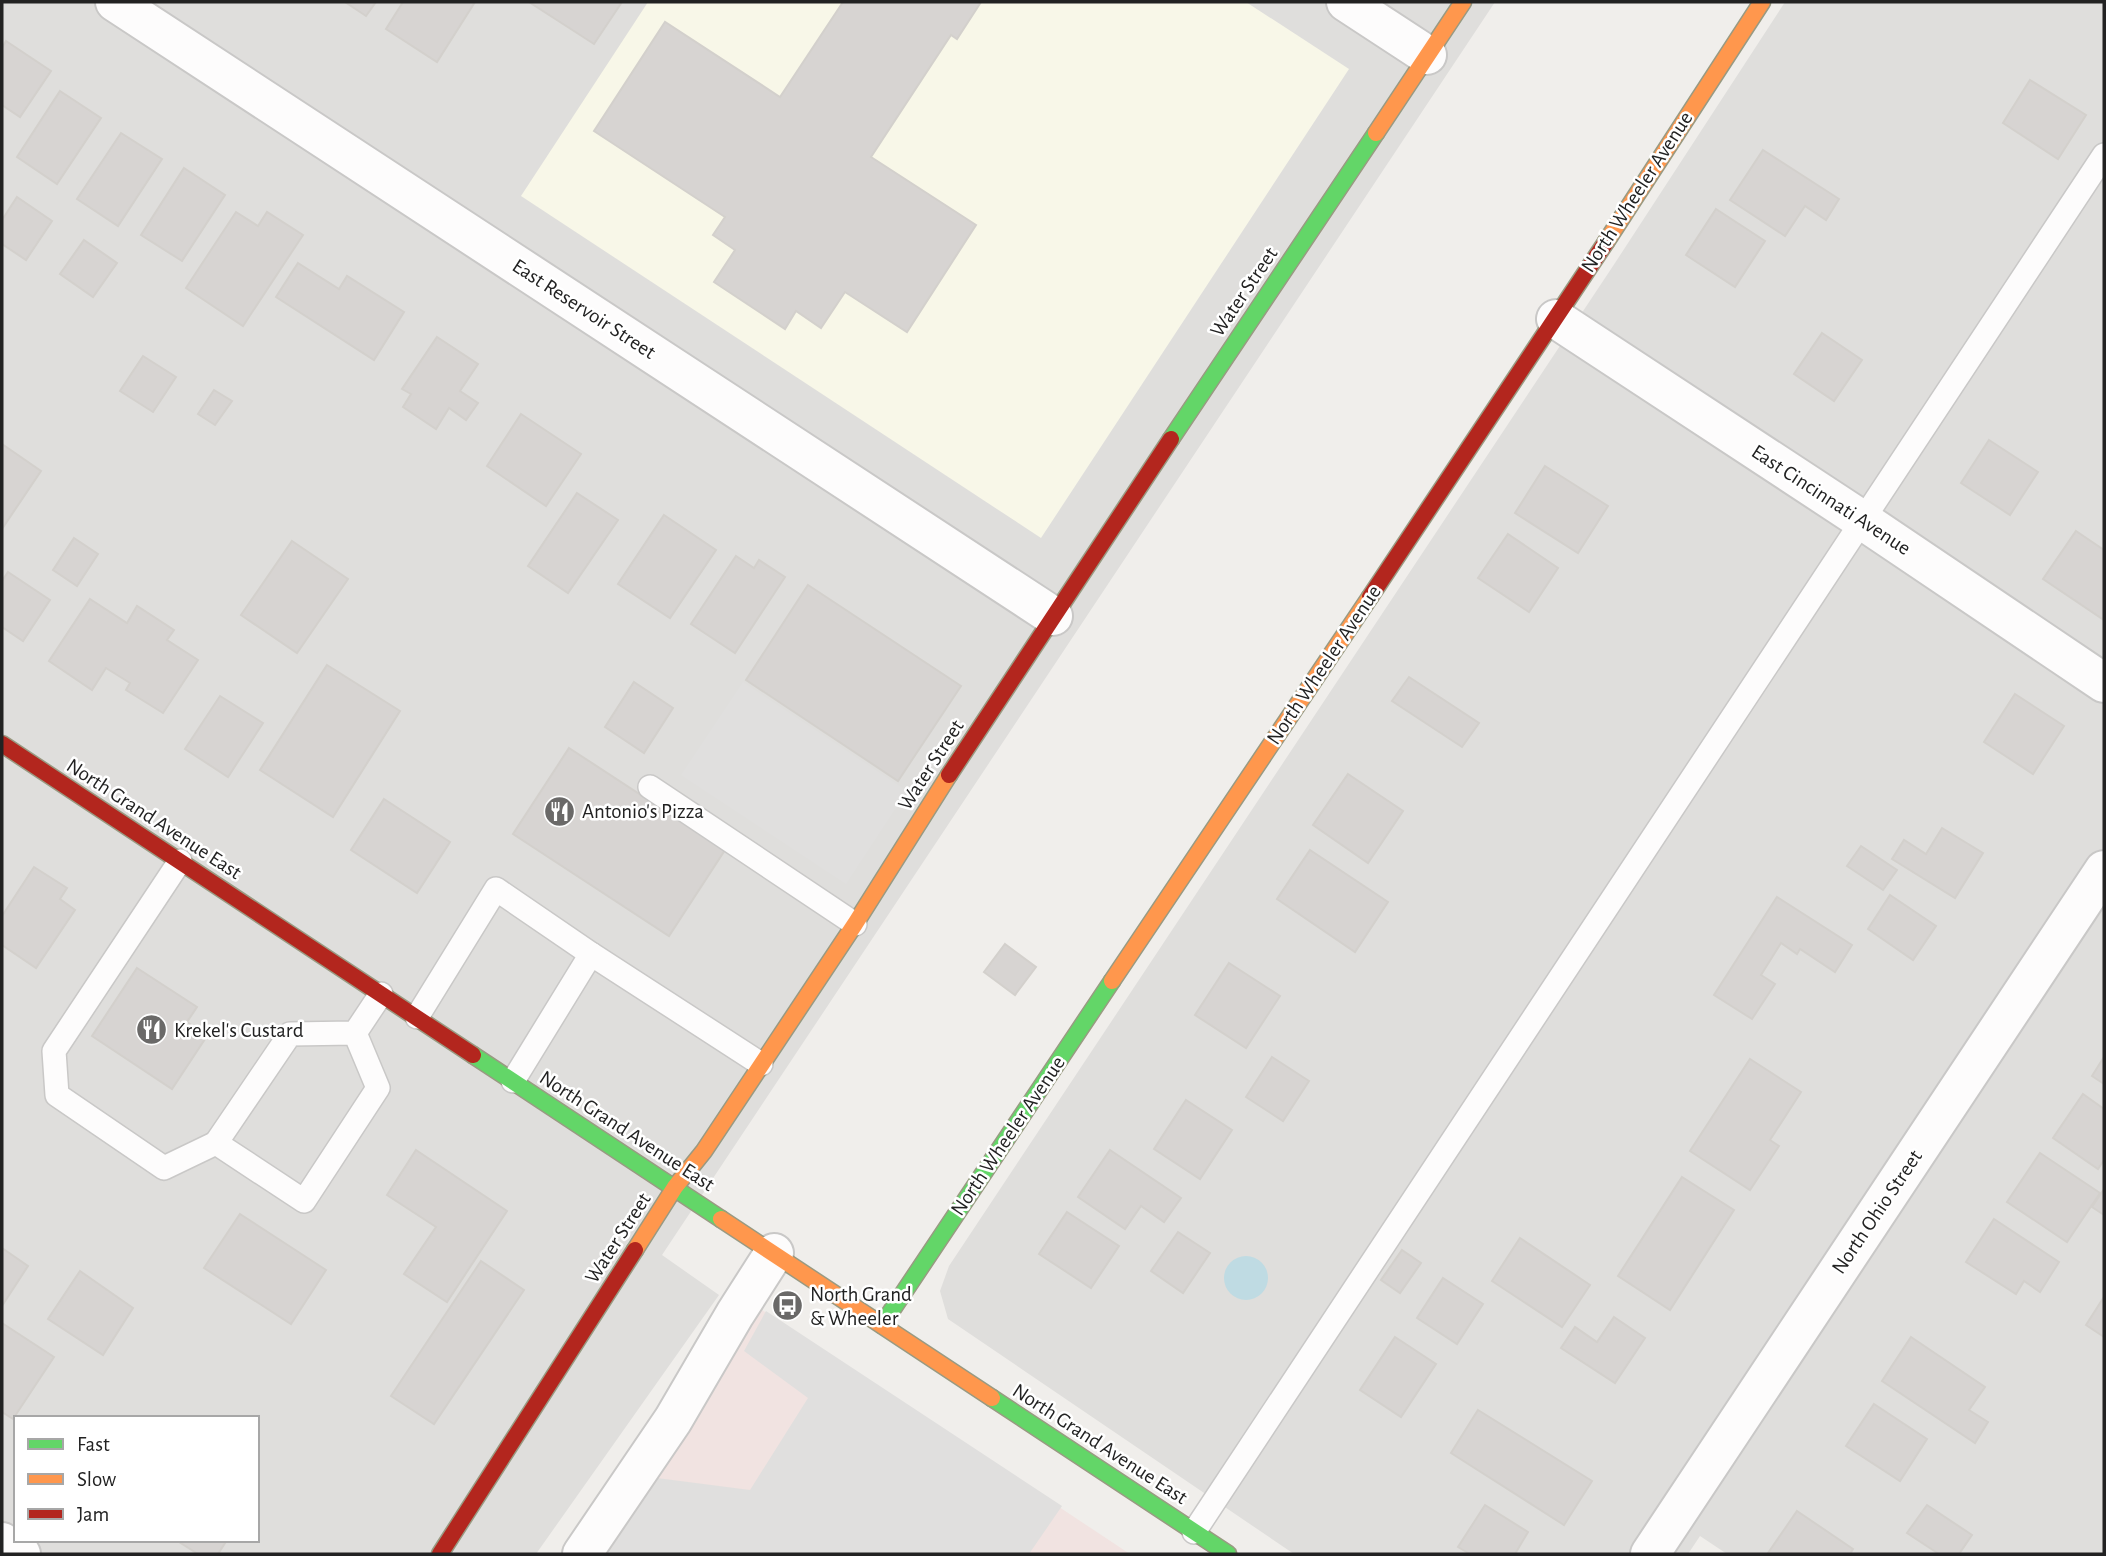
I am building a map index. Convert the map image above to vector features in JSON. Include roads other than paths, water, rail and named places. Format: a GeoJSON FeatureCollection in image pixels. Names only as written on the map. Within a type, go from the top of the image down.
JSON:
{"type":"FeatureCollection","features":[{"type":"Feature","properties":{"kind":"street","name":"East Reservoir Street"},"geometry":{"type":"LineString","coordinates":[[116,2],[1053,616]]}},
{"type":"Feature","properties":{"kind":"street"},"geometry":{"type":"LineString","coordinates":[[1346,2],[1427,55]]}},
{"type":"Feature","properties":{"kind":"street","name":"Water Street"},"geometry":{"type":"LineString","coordinates":[[440,1554],[676,1188],[704,1151],[855,924],[1053,616],[1463,2]]}},
{"type":"Feature","properties":{"kind":"street","name":"North Wheeler Avenue"},"geometry":{"type":"LineString","coordinates":[[882,1325],[1556,319],[1762,2]]}},
{"type":"Feature","properties":{"kind":"street","name":"East Cincinnati Avenue"},"geometry":{"type":"LineString","coordinates":[[1556,319],[2104,683]]}},
{"type":"Feature","properties":{"kind":"street","name":"North Grand Avenue East"},"geometry":{"type":"LineString","coordinates":[[2,744],[1228,1554]]}},
{"type":"Feature","properties":{"kind":"street","name":"North Ohio Street"},"geometry":{"type":"LineString","coordinates":[[1650,1554],[2104,870]]}},
{"type":"Feature","properties":{"kind":"street"},"geometry":{"type":"LineString","coordinates":[[582,1554],[673,1420],[774,1253]]}},
{"type":"Feature","properties":{"kind":"street"},"geometry":{"type":"LineString","coordinates":[[2,1542],[21,1554]]}},
{"type":"Feature","properties":{"kind":"lane"},"geometry":{"type":"LineString","coordinates":[[1194,1532],[2104,155]]}},
{"type":"Feature","properties":{"kind":"lane"},"geometry":{"type":"LineString","coordinates":[[650,787],[855,924]]}},
{"type":"Feature","properties":{"kind":"lane"},"geometry":{"type":"LineString","coordinates":[[180,861],[54,1051],[57,1095],[164,1168],[216,1143],[290,1034],[355,1034]]}},
{"type":"Feature","properties":{"kind":"lane"},"geometry":{"type":"LineString","coordinates":[[417,1017],[496,889],[761,1064]]}},
{"type":"Feature","properties":{"kind":"lane"},"geometry":{"type":"LineString","coordinates":[[513,1081],[591,954]]}},
{"type":"Feature","properties":{"kind":"lane"},"geometry":{"type":"LineString","coordinates":[[355,1034],[381,994]]}},
{"type":"Feature","properties":{"kind":"lane"},"geometry":{"type":"LineString","coordinates":[[216,1143],[304,1201],[378,1088],[355,1034]]}},
{"type":"Feature","properties":{"kind":"water"},"geometry":{"type":"Polygon","coordinates":[[[1246,1256],[1255,1257],[1262,1262],[1267,1269],[1267,1287],[1262,1294],[1255,1299],[1246,1300],[1237,1299],[1230,1294],[1225,1287],[1224,1278],[1225,1269],[1230,1262],[1237,1257],[1246,1256]]]}},
{"type":"Feature","properties":{"kind":"place","name":"Antonio's Pizza"},"geometry":{"type":"Point","coordinates":[559,811]}},
{"type":"Feature","properties":{"kind":"place","name":"Krekel's Custard"},"geometry":{"type":"Point","coordinates":[151,1030]}},
{"type":"Feature","properties":{"kind":"place","name":"North Grand & Wheeler"},"geometry":{"type":"Point","coordinates":[787,1306]}}]}
